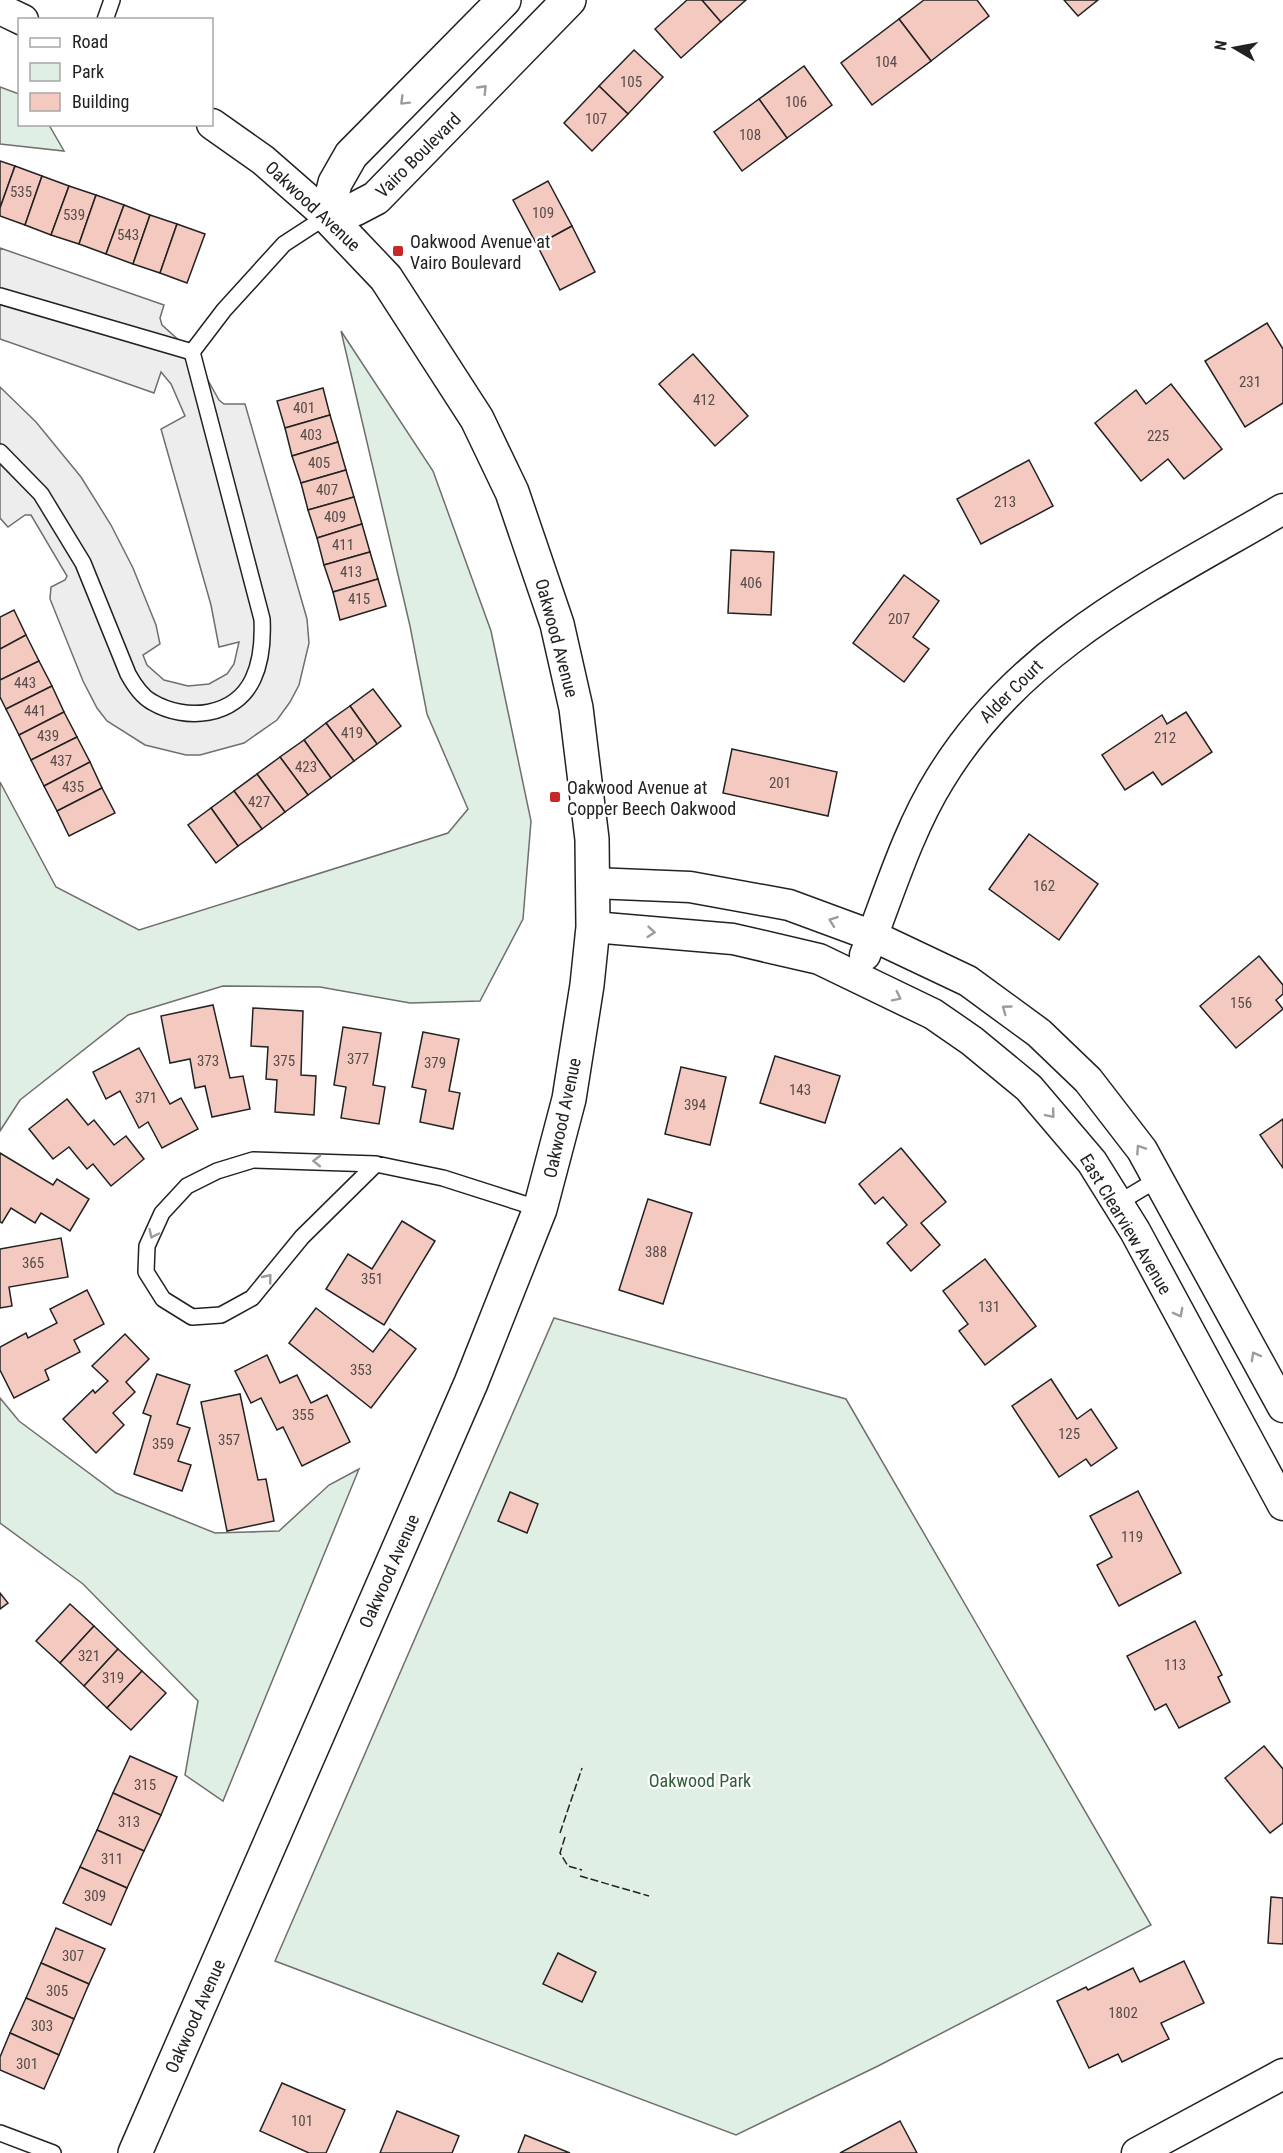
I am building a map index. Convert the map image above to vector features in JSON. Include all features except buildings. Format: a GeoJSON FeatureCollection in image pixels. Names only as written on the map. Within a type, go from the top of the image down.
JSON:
{"type":"FeatureCollection","features":[{"type":"Feature","properties":{"kind":"street"},"geometry":{"type":"LineString","coordinates":[[327,216],[336,183],[351,155],[504,0]]}},
{"type":"Feature","properties":{"kind":"street","name":"Vairo Boulevard"},"geometry":{"type":"LineString","coordinates":[[327,216],[355,209],[376,198],[570,0]]}},
{"type":"Feature","properties":{"kind":"street"},"geometry":{"type":"LineString","coordinates":[[0,9],[19,18]]}},
{"type":"Feature","properties":{"kind":"street","name":"Oakwood Avenue"},"geometry":{"type":"LineString","coordinates":[[135,2153],[471,1383],[540,1209],[569,1099],[587,985],[592,927],[592,838],[576,708],[557,624],[512,492],[477,419],[386,278],[327,216],[263,160],[213,125]]}},
{"type":"Feature","properties":{"kind":"street","name":"Alder Court"},"geometry":{"type":"LineString","coordinates":[[857,978],[913,833],[938,781],[986,712],[1065,641],[1126,600],[1283,509]]}},
{"type":"Feature","properties":{"kind":"street"},"geometry":{"type":"LineString","coordinates":[[593,884],[690,887],[789,905],[873,936],[968,981],[1039,1033],[1088,1080],[1142,1150],[1283,1407]]}},
{"type":"Feature","properties":{"kind":"street","name":"East Clearview Avenue"},"geometry":{"type":"LineString","coordinates":[[592,927],[733,939],[819,959],[933,1014],[972,1041],[1029,1088],[1092,1162],[1118,1203],[1283,1504]]}},
{"type":"Feature","properties":{"kind":"street"},"geometry":{"type":"LineString","coordinates":[[1137,2153],[1283,2074]]}},
{"type":"Feature","properties":{"kind":"lane"},"geometry":{"type":"LineString","coordinates":[[106,18],[112,0]]}},
{"type":"Feature","properties":{"kind":"lane"},"geometry":{"type":"LineString","coordinates":[[192,352],[224,310],[284,244],[327,216]]}},
{"type":"Feature","properties":{"kind":"lane"},"geometry":{"type":"LineString","coordinates":[[0,296],[192,352]]}},
{"type":"Feature","properties":{"kind":"lane"},"geometry":{"type":"LineString","coordinates":[[0,452],[41,494],[83,563],[128,674],[137,689],[150,702],[168,710],[192,714],[219,711],[237,700],[253,680],[260,658],[262,619],[192,352]]}},
{"type":"Feature","properties":{"kind":"lane"},"geometry":{"type":"LineString","coordinates":[[376,1164],[302,1237],[252,1298],[222,1315],[192,1317],[163,1299],[146,1272],[147,1246],[162,1213],[187,1186],[217,1171],[253,1160],[376,1164],[443,1178],[540,1209]]}},
{"type":"Feature","properties":{"kind":"lane"},"geometry":{"type":"LineString","coordinates":[[1118,1203],[1158,1179]]}},
{"type":"Feature","properties":{"kind":"lane"},"geometry":{"type":"LineString","coordinates":[[0,2133],[53,2153]]}},
{"type":"Feature","properties":{"kind":"green space"},"geometry":{"type":"Polygon","coordinates":[[[0,87],[18,94],[18,126],[50,126],[64,151],[0,144],[0,87]]]}},
{"type":"Feature","properties":{"kind":"green space"},"geometry":{"type":"Polygon","coordinates":[[[341,331],[433,471],[491,631],[531,821],[523,919],[480,1001],[410,1003],[320,987],[223,986],[128,1015],[20,1100],[0,1131],[0,782],[56,887],[139,930],[448,833],[468,809],[427,714],[410,626],[341,331]]]}},
{"type":"Feature","properties":{"kind":"green space","name":"Oakwood Park"},"geometry":{"type":"Polygon","coordinates":[[[554,1318],[846,1399],[1151,1925],[878,2066],[736,2135],[275,1961],[554,1318]]]}},
{"type":"Feature","properties":{"kind":"green space"},"geometry":{"type":"Polygon","coordinates":[[[0,1398],[19,1421],[116,1493],[215,1533],[279,1531],[329,1485],[359,1469],[223,1801],[185,1775],[198,1701],[83,1584],[0,1523],[0,1398]]]}},
{"type":"Feature","properties":{"kind":"shaded area"},"geometry":{"type":"Polygon","coordinates":[[[0,248],[164,305],[160,318],[162,325],[192,352],[219,400],[224,404],[245,404],[307,619],[309,643],[299,685],[290,702],[277,720],[244,743],[200,755],[186,755],[145,745],[107,721],[97,708],[83,681],[50,599],[51,587],[65,580],[67,576],[31,515],[25,515],[8,527],[0,518],[0,387],[36,422],[81,477],[111,525],[133,568],[156,625],[160,644],[143,655],[147,665],[164,680],[188,686],[209,684],[227,674],[234,664],[239,642],[219,647],[211,605],[161,429],[185,416],[171,384],[161,372],[154,393],[0,339],[0,248]]]}},
{"type":"Feature","properties":{"kind":"fence"},"geometry":{"type":"LineString","coordinates":[[560,1833],[582,1768]]}},
{"type":"Feature","properties":{"kind":"fence"},"geometry":{"type":"LineString","coordinates":[[565,1837],[560,1853],[568,1866],[582,1870]]}},
{"type":"Feature","properties":{"kind":"fence"},"geometry":{"type":"LineString","coordinates":[[580,1876],[649,1896]]}},
{"type":"Feature","properties":{"kind":"place","name":"Oakwood Avenue at Vairo Boulevard"},"geometry":{"type":"Point","coordinates":[398,251]}},
{"type":"Feature","properties":{"kind":"place","name":"Oakwood Avenue at Copper Beech Oakwood"},"geometry":{"type":"Point","coordinates":[555,797]}}]}
